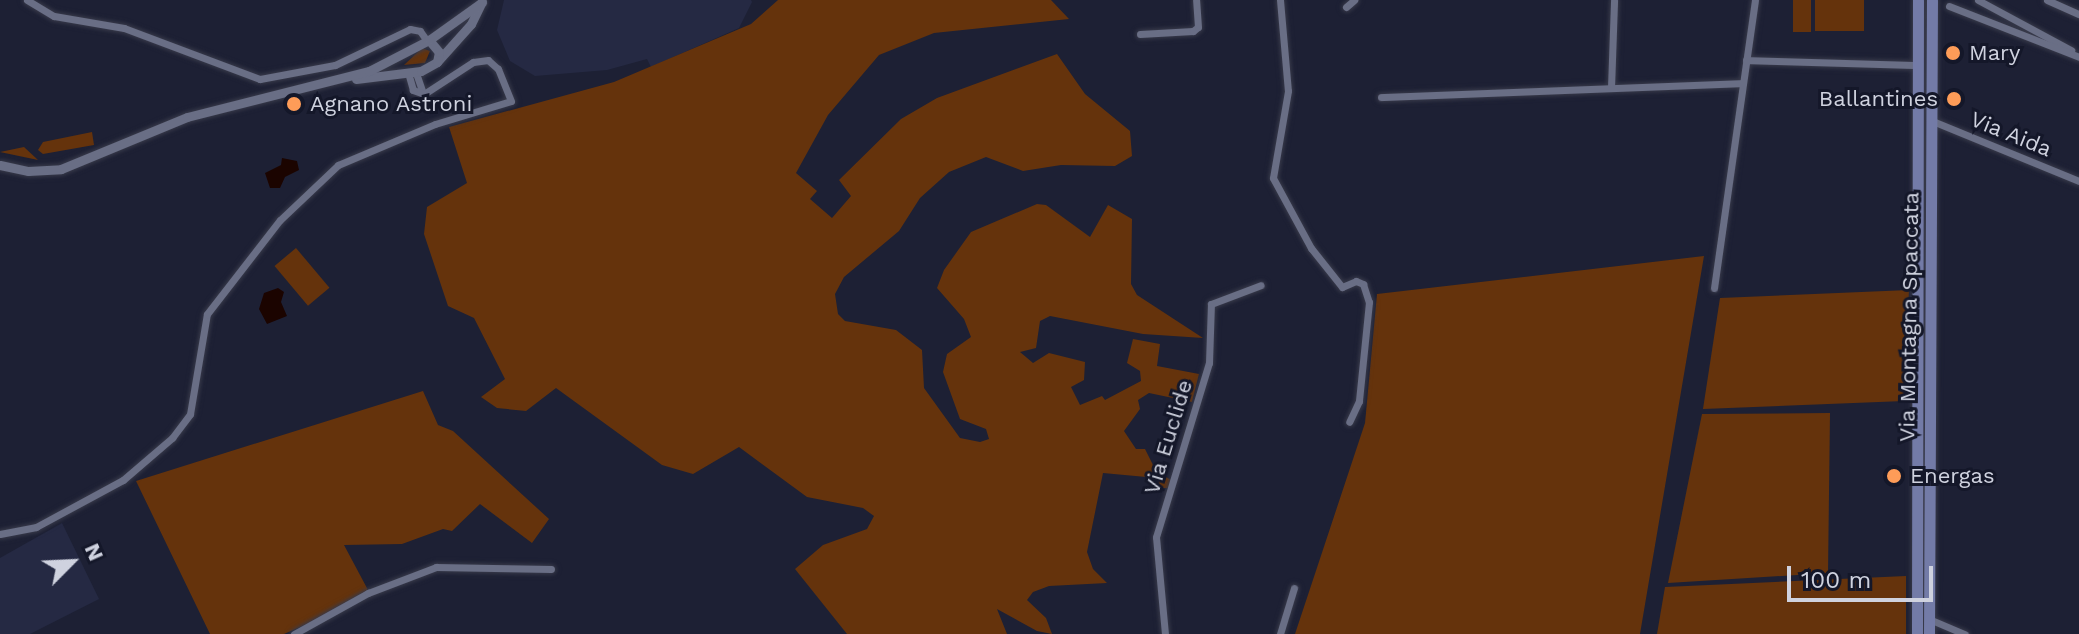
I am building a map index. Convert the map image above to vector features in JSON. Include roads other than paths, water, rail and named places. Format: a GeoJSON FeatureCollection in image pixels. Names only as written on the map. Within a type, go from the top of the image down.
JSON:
{"type":"FeatureCollection","features":[{"type":"Feature","properties":{"kind":"main road","name":"Via Montagna Spaccata"},"geometry":{"type":"LineString","coordinates":[[1917,634],[1918,0]]}},
{"type":"Feature","properties":{"kind":"main road","name":"Via Montagna Spaccata"},"geometry":{"type":"LineString","coordinates":[[1929,634],[1932,0]]}},
{"type":"Feature","properties":{"kind":"street"},"geometry":{"type":"LineString","coordinates":[[27,0],[54,16],[124,28],[260,79],[335,65],[410,29],[420,31],[439,52],[437,62]]}},
{"type":"Feature","properties":{"kind":"street"},"geometry":{"type":"LineString","coordinates":[[1140,34],[1193,31],[1199,19],[1196,0]]}},
{"type":"Feature","properties":{"kind":"street"},"geometry":{"type":"LineString","coordinates":[[1280,0],[1288,91],[1273,178],[1311,248],[1342,287],[1363,284],[1369,302],[1359,401],[1349,422]]}},
{"type":"Feature","properties":{"kind":"street"},"geometry":{"type":"LineString","coordinates":[[1346,7],[1354,0]]}},
{"type":"Feature","properties":{"kind":"street"},"geometry":{"type":"LineString","coordinates":[[1611,88],[1614,0]]}},
{"type":"Feature","properties":{"kind":"street"},"geometry":{"type":"LineString","coordinates":[[1714,288],[1755,0]]}},
{"type":"Feature","properties":{"kind":"street"},"geometry":{"type":"LineString","coordinates":[[1978,0],[2079,56]]}},
{"type":"Feature","properties":{"kind":"street"},"geometry":{"type":"LineString","coordinates":[[1990,0],[2003,13]]}},
{"type":"Feature","properties":{"kind":"street"},"geometry":{"type":"LineString","coordinates":[[2047,0],[2079,14]]}},
{"type":"Feature","properties":{"kind":"street"},"geometry":{"type":"LineString","coordinates":[[0,165],[28,171],[61,169],[187,117],[344,79],[404,54],[482,1]]}},
{"type":"Feature","properties":{"kind":"street"},"geometry":{"type":"LineString","coordinates":[[344,79],[410,75],[437,62],[471,24],[482,1]]}},
{"type":"Feature","properties":{"kind":"street"},"geometry":{"type":"LineString","coordinates":[[1949,6],[2079,56]]}},
{"type":"Feature","properties":{"kind":"street"},"geometry":{"type":"LineString","coordinates":[[410,29],[416,44]]}},
{"type":"Feature","properties":{"kind":"street"},"geometry":{"type":"LineString","coordinates":[[0,534],[36,527],[123,480],[172,438],[190,414],[207,314],[280,220],[338,165],[435,124],[511,101],[498,69],[488,60],[473,62],[424,94],[413,90],[410,75],[401,67],[404,54]]}},
{"type":"Feature","properties":{"kind":"street"},"geometry":{"type":"LineString","coordinates":[[1746,60],[1919,65]]}},
{"type":"Feature","properties":{"kind":"street"},"geometry":{"type":"LineString","coordinates":[[1381,97],[1742,83]]}},
{"type":"Feature","properties":{"kind":"street","name":"Via Aida"},"geometry":{"type":"LineString","coordinates":[[1930,120],[2079,181]]}},
{"type":"Feature","properties":{"kind":"street","name":"Via Euclide"},"geometry":{"type":"LineString","coordinates":[[1165,634],[1156,537],[1209,363],[1211,304],[1261,285]]}},
{"type":"Feature","properties":{"kind":"street"},"geometry":{"type":"LineString","coordinates":[[294,634],[368,593],[436,567],[551,569]]}},
{"type":"Feature","properties":{"kind":"street"},"geometry":{"type":"LineString","coordinates":[[1280,634],[1294,588]]}},
{"type":"Feature","properties":{"kind":"street"},"geometry":{"type":"LineString","coordinates":[[1929,619],[1965,634]]}},
{"type":"Feature","properties":{"kind":"place","name":"Mary"},"geometry":{"type":"Point","coordinates":[1953,53]}},
{"type":"Feature","properties":{"kind":"place","name":"Ballantines"},"geometry":{"type":"Point","coordinates":[1954,99]}},
{"type":"Feature","properties":{"kind":"place","name":"Agnano Astroni"},"geometry":{"type":"Point","coordinates":[294,104]}},
{"type":"Feature","properties":{"kind":"place","name":"Energas"},"geometry":{"type":"Point","coordinates":[1894,476]}}]}
